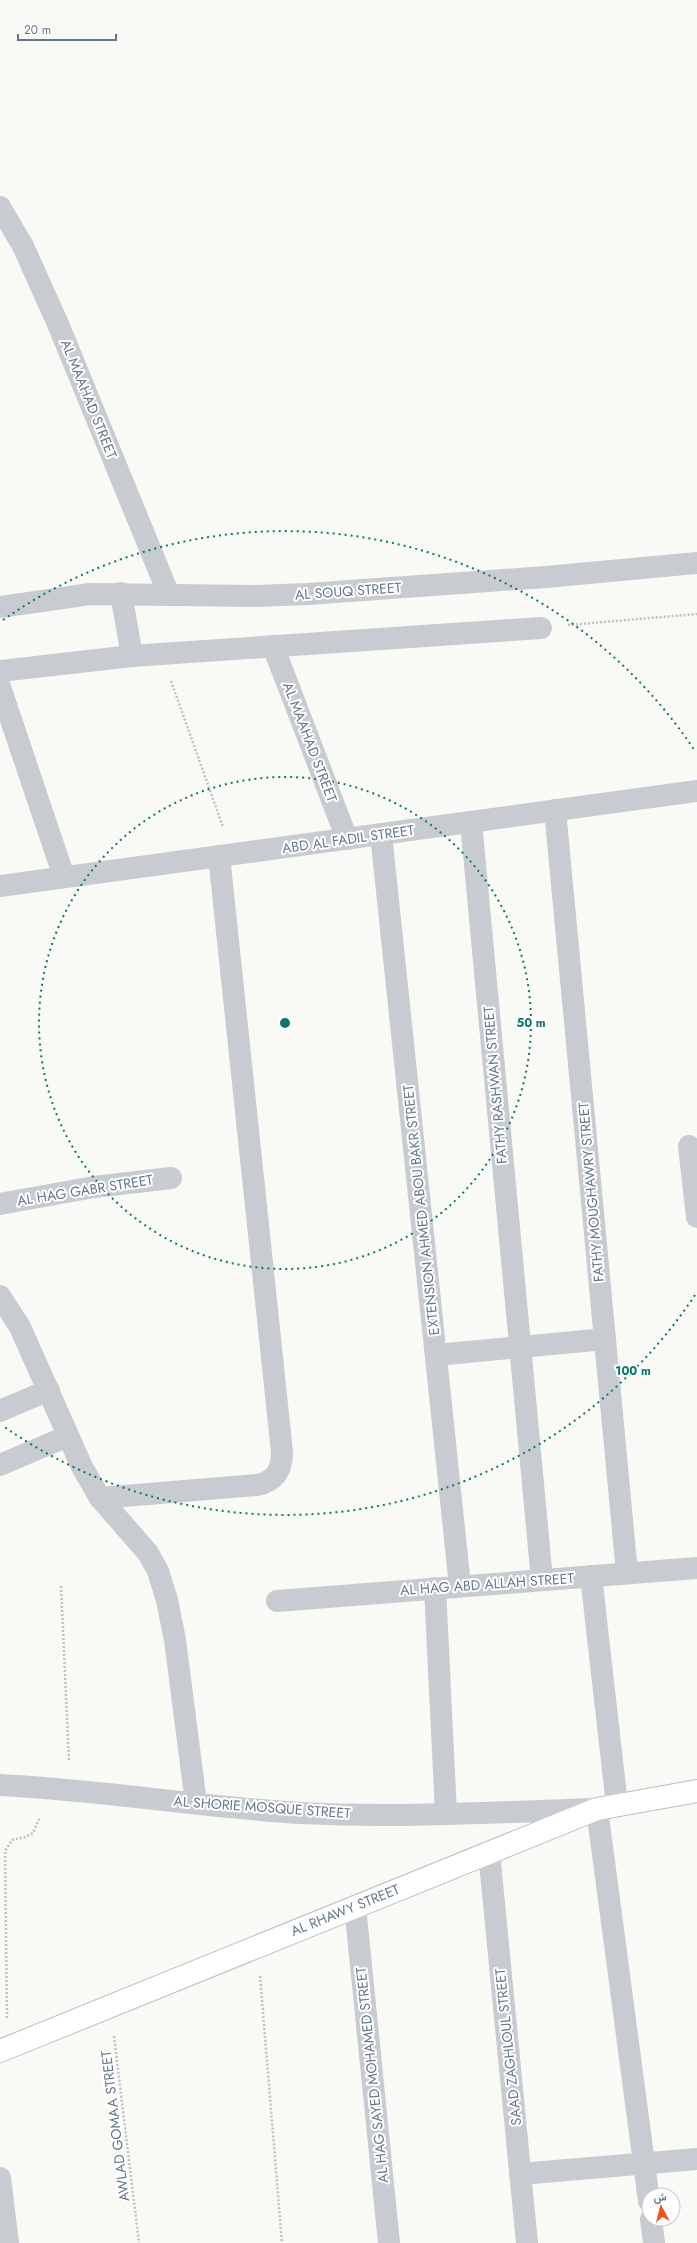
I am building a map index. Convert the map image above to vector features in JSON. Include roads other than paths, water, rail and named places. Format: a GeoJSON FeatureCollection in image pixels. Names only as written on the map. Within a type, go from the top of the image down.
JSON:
{"type":"FeatureCollection","features":[{"type":"Feature","properties":{"kind":"street","name":"AL MAAHAD STREET"},"geometry":{"type":"LineString","coordinates":[[0,207],[23,246],[58,324],[169,595]]}},
{"type":"Feature","properties":{"kind":"street","name":"AL SOUQ STREET"},"geometry":{"type":"LineString","coordinates":[[0,607],[90,594],[308,594],[546,577],[697,563]]}},
{"type":"Feature","properties":{"kind":"street"},"geometry":{"type":"LineString","coordinates":[[121,593],[132,656]]}},
{"type":"Feature","properties":{"kind":"street"},"geometry":{"type":"LineString","coordinates":[[0,671],[132,656],[541,628]]}},
{"type":"Feature","properties":{"kind":"street","name":"AL MAAHAD STREET"},"geometry":{"type":"LineString","coordinates":[[273,646],[347,839]]}},
{"type":"Feature","properties":{"kind":"street"},"geometry":{"type":"LineString","coordinates":[[0,688],[64,877]]}},
{"type":"Feature","properties":{"kind":"street","name":"ABD AL FADIL STREET"},"geometry":{"type":"LineString","coordinates":[[0,886],[697,791]]}},
{"type":"Feature","properties":{"kind":"street","name":"FATHY MOUGHAWRY STREET"},"geometry":{"type":"LineString","coordinates":[[555,810],[628,1573]]}},
{"type":"Feature","properties":{"kind":"street","name":"FATHY RASHWAN STREET"},"geometry":{"type":"LineString","coordinates":[[471,822],[542,1580]]}},
{"type":"Feature","properties":{"kind":"street","name":"EXTENSION AHMED ABOU BAKR STREET"},"geometry":{"type":"LineString","coordinates":[[381,834],[460,1586]]}},
{"type":"Feature","properties":{"kind":"street"},"geometry":{"type":"LineString","coordinates":[[100,1498],[257,1485],[272,1480],[281,1468],[282,1452],[226,855]]}},
{"type":"Feature","properties":{"kind":"street"},"geometry":{"type":"LineString","coordinates":[[689,1146],[697,1218]]}},
{"type":"Feature","properties":{"kind":"street","name":"AL HAG GABR STREET"},"geometry":{"type":"LineString","coordinates":[[0,1204],[94,1187],[171,1178]]}},
{"type":"Feature","properties":{"kind":"street"},"geometry":{"type":"LineString","coordinates":[[0,1296],[20,1327],[82,1467],[100,1498],[148,1553],[158,1571],[167,1600],[175,1640],[196,1802]]}},
{"type":"Feature","properties":{"kind":"street"},"geometry":{"type":"LineString","coordinates":[[436,1355],[605,1339]]}},
{"type":"Feature","properties":{"kind":"street"},"geometry":{"type":"LineString","coordinates":[[0,1411],[49,1390]]}},
{"type":"Feature","properties":{"kind":"street"},"geometry":{"type":"LineString","coordinates":[[0,1465],[68,1436]]}},
{"type":"Feature","properties":{"kind":"street","name":"AL HAG ABD ALLAH STREET"},"geometry":{"type":"LineString","coordinates":[[276,1601],[697,1568]]}},
{"type":"Feature","properties":{"kind":"street"},"geometry":{"type":"LineString","coordinates":[[591,1576],[607,1807],[647,2187]]}},
{"type":"Feature","properties":{"kind":"street"},"geometry":{"type":"LineString","coordinates":[[435,1588],[446,1813]]}},
{"type":"Feature","properties":{"kind":"street","name":"AL SHORIE MOSQUE STREET"},"geometry":{"type":"LineString","coordinates":[[0,1785],[59,1788],[302,1813],[446,1813],[607,1807]]}},
{"type":"Feature","properties":{"kind":"street","name":"AL RHAWY STREET"},"geometry":{"type":"LineString","coordinates":[[4,2050],[489,1852],[607,1807],[697,1791]]}},
{"type":"Feature","properties":{"kind":"street","name":"SAAD ZAGHLOUL STREET"},"geometry":{"type":"LineString","coordinates":[[489,1852],[527,2243]]}},
{"type":"Feature","properties":{"kind":"street","name":"AL HAG SAYED MOHAMED STREET"},"geometry":{"type":"LineString","coordinates":[[355,1906],[389,2243]]}},
{"type":"Feature","properties":{"kind":"street"},"geometry":{"type":"LineString","coordinates":[[520,2174],[644,2164],[697,2158]]}},
{"type":"Feature","properties":{"kind":"street"},"geometry":{"type":"LineString","coordinates":[[0,2178],[8,2243]]}},
{"type":"Feature","properties":{"kind":"street"},"geometry":{"type":"LineString","coordinates":[[652,2227],[654,2243]]}}]}
